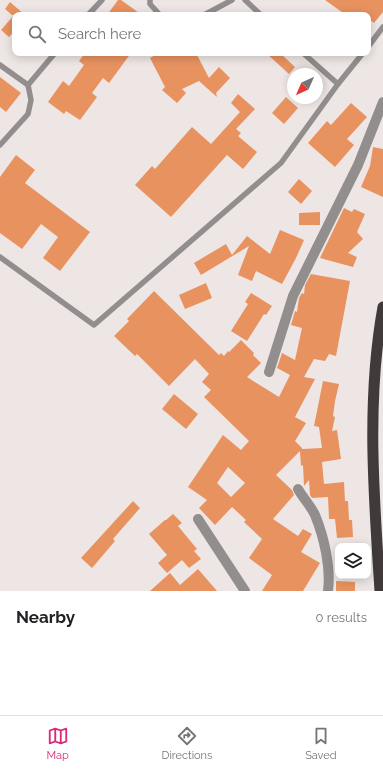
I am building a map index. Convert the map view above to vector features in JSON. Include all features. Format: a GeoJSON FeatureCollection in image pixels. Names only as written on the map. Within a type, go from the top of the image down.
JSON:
{"type":"FeatureCollection","features":[{"type":"Feature","properties":{"kind":"highway"},"geometry":{"type":"LineString","coordinates":[[380,591],[373,461],[373,395],[376,353],[383,312]]}},
{"type":"Feature","properties":{"kind":"street"},"geometry":{"type":"LineString","coordinates":[[269,372],[293,296],[358,165],[383,102]]}},
{"type":"Feature","properties":{"kind":"street"},"geometry":{"type":"LineString","coordinates":[[298,489],[314,514],[320,531],[328,563],[328,591]]}},
{"type":"Feature","properties":{"kind":"street"},"geometry":{"type":"LineString","coordinates":[[198,519],[245,591]]}},
{"type":"Feature","properties":{"kind":"lane"},"geometry":{"type":"LineString","coordinates":[[91,12],[102,0]]}},
{"type":"Feature","properties":{"kind":"lane"},"geometry":{"type":"LineString","coordinates":[[150,0],[150,4],[157,12]]}},
{"type":"Feature","properties":{"kind":"lane"},"geometry":{"type":"LineString","coordinates":[[210,12],[232,0]]}},
{"type":"Feature","properties":{"kind":"lane"},"geometry":{"type":"LineString","coordinates":[[245,0],[258,12]]}},
{"type":"Feature","properties":{"kind":"lane"},"geometry":{"type":"LineString","coordinates":[[371,43],[383,27]]}},
{"type":"Feature","properties":{"kind":"lane"},"geometry":{"type":"LineString","coordinates":[[28,85],[53,56]]}},
{"type":"Feature","properties":{"kind":"lane"},"geometry":{"type":"LineString","coordinates":[[307,56],[338,84]]}},
{"type":"Feature","properties":{"kind":"lane"},"geometry":{"type":"LineString","coordinates":[[0,257],[94,325],[281,163],[338,84],[361,56]]}},
{"type":"Feature","properties":{"kind":"lane"},"geometry":{"type":"LineString","coordinates":[[0,65],[28,85],[30,100],[28,114],[0,145]]}},
{"type":"Feature","properties":{"kind":"building"},"geometry":{"type":"Polygon","coordinates":[[[118,0],[121,0],[138,12],[109,12],[118,0]]]}},
{"type":"Feature","properties":{"kind":"building"},"geometry":{"type":"Polygon","coordinates":[[[325,0],[383,0],[383,12],[374,23],[371,20],[371,12],[342,12],[325,0]]]}},
{"type":"Feature","properties":{"kind":"building"},"geometry":{"type":"Polygon","coordinates":[[[10,2],[22,12],[12,12],[12,15],[5,9],[10,2]]]}},
{"type":"Feature","properties":{"kind":"building"},"geometry":{"type":"Polygon","coordinates":[[[12,17],[12,34],[9,37],[1,30],[12,17]]]}},
{"type":"Feature","properties":{"kind":"building"},"geometry":{"type":"Polygon","coordinates":[[[83,56],[129,56],[109,83],[103,78],[92,93],[97,97],[80,120],[66,111],[64,114],[48,102],[63,81],[69,86],[84,65],[79,61],[83,56]]]}},
{"type":"Feature","properties":{"kind":"building"},"geometry":{"type":"Polygon","coordinates":[[[154,56],[198,56],[209,78],[219,67],[230,78],[216,93],[217,97],[199,81],[182,89],[186,93],[177,103],[162,90],[165,87],[150,58],[154,56]]]}},
{"type":"Feature","properties":{"kind":"building"},"geometry":{"type":"Polygon","coordinates":[[[269,56],[283,56],[295,67],[287,68],[287,72],[269,56]]]}},
{"type":"Feature","properties":{"kind":"building"},"geometry":{"type":"Polygon","coordinates":[[[0,77],[21,93],[6,112],[0,107],[0,77]]]}},
{"type":"Feature","properties":{"kind":"building"},"geometry":{"type":"Polygon","coordinates":[[[238,94],[255,109],[236,129],[241,133],[238,136],[257,152],[243,169],[227,155],[171,217],[135,185],[152,166],[155,169],[192,127],[211,144],[240,112],[231,103],[238,94]]]}},
{"type":"Feature","properties":{"kind":"building"},"geometry":{"type":"Polygon","coordinates":[[[286,97],[287,104],[294,104],[298,108],[284,124],[272,113],[286,97]]]}},
{"type":"Feature","properties":{"kind":"building"},"geometry":{"type":"Polygon","coordinates":[[[351,103],[367,117],[347,139],[354,145],[335,167],[308,143],[327,121],[331,125],[351,103]]]}},
{"type":"Feature","properties":{"kind":"building"},"geometry":{"type":"Polygon","coordinates":[[[373,147],[383,149],[383,197],[361,187],[370,166],[373,147]]]}},
{"type":"Feature","properties":{"kind":"building"},"geometry":{"type":"Polygon","coordinates":[[[16,155],[35,170],[25,183],[90,232],[60,271],[43,258],[58,237],[41,224],[22,249],[0,233],[0,177],[16,155]]]}},
{"type":"Feature","properties":{"kind":"building"},"geometry":{"type":"Polygon","coordinates":[[[299,179],[312,191],[301,204],[288,192],[299,179]]]}},
{"type":"Feature","properties":{"kind":"building"},"geometry":{"type":"Polygon","coordinates":[[[344,208],[352,212],[354,209],[365,214],[357,232],[363,239],[348,253],[357,257],[353,267],[320,258],[344,208]]]}},
{"type":"Feature","properties":{"kind":"building"},"geometry":{"type":"Polygon","coordinates":[[[320,212],[320,225],[299,225],[299,213],[320,212]]]}},
{"type":"Feature","properties":{"kind":"building"},"geometry":{"type":"Polygon","coordinates":[[[280,230],[304,240],[282,284],[256,271],[252,281],[238,275],[249,246],[201,275],[194,263],[226,244],[232,255],[247,236],[270,254],[280,230]]]}},
{"type":"Feature","properties":{"kind":"building"},"geometry":{"type":"Polygon","coordinates":[[[311,274],[350,281],[336,356],[329,354],[325,361],[314,359],[304,377],[315,379],[295,417],[306,423],[295,441],[302,449],[322,448],[319,427],[314,426],[323,381],[339,384],[335,401],[333,416],[335,417],[332,431],[337,430],[341,459],[322,462],[324,484],[344,482],[345,501],[348,501],[349,520],[352,520],[353,537],[337,538],[335,519],[329,519],[328,497],[312,498],[310,495],[309,480],[304,486],[303,465],[301,466],[300,451],[276,475],[292,490],[294,495],[273,519],[298,536],[303,529],[312,534],[301,552],[320,563],[303,591],[262,591],[272,575],[249,558],[262,539],[244,522],[246,520],[232,507],[215,525],[199,508],[207,500],[188,487],[223,435],[241,450],[249,441],[204,397],[211,390],[202,382],[209,374],[195,359],[169,386],[137,354],[135,356],[114,336],[129,321],[127,319],[154,291],[219,355],[221,353],[224,356],[241,340],[254,353],[253,355],[261,363],[247,377],[279,397],[290,375],[277,368],[282,353],[295,360],[302,328],[291,325],[295,311],[297,312],[299,298],[302,293],[304,294],[305,285],[311,274]],[[228,467],[217,483],[231,497],[245,483],[228,467]]]}},
{"type":"Feature","properties":{"kind":"building"},"geometry":{"type":"Polygon","coordinates":[[[206,283],[212,298],[185,309],[179,295],[206,283]]]}},
{"type":"Feature","properties":{"kind":"building"},"geometry":{"type":"Polygon","coordinates":[[[251,293],[272,306],[266,315],[264,314],[247,341],[231,331],[248,304],[245,302],[251,293]]]}},
{"type":"Feature","properties":{"kind":"building"},"geometry":{"type":"Polygon","coordinates":[[[174,394],[198,414],[186,429],[162,409],[174,394]]]}},
{"type":"Feature","properties":{"kind":"building"},"geometry":{"type":"Polygon","coordinates":[[[133,501],[140,508],[113,539],[115,541],[92,568],[81,558],[133,501]]]}},
{"type":"Feature","properties":{"kind":"building"},"geometry":{"type":"Polygon","coordinates":[[[173,514],[182,523],[178,526],[197,549],[194,551],[201,559],[189,568],[182,560],[167,573],[158,563],[167,555],[149,534],[173,514]]]}},
{"type":"Feature","properties":{"kind":"building"},"geometry":{"type":"Polygon","coordinates":[[[198,569],[217,591],[150,591],[170,573],[180,585],[198,569]]]}},
{"type":"Feature","properties":{"kind":"building"},"geometry":{"type":"Polygon","coordinates":[[[336,581],[355,582],[355,591],[336,591],[336,581]]]}}]}
